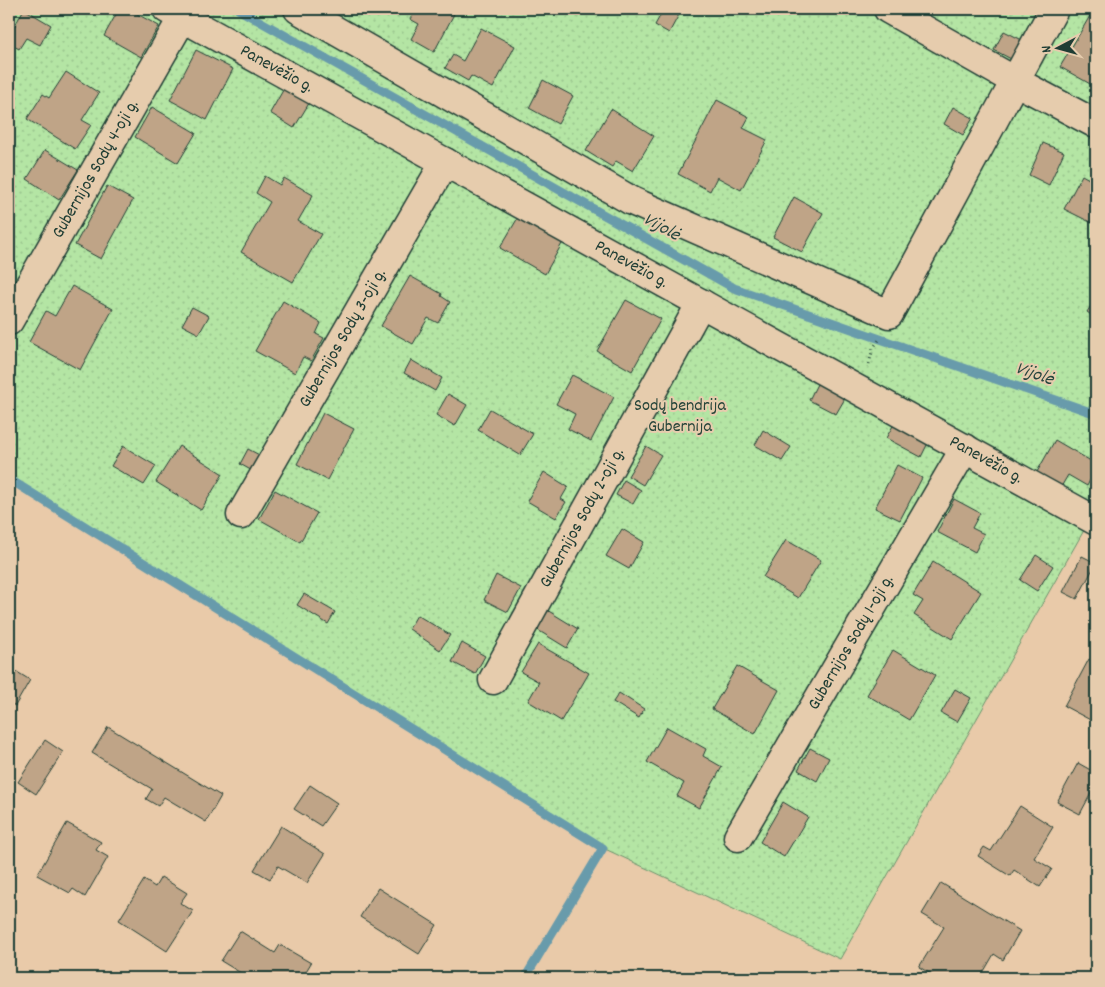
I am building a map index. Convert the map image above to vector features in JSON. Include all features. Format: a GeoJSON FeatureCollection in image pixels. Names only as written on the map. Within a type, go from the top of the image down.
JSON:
{"type":"FeatureCollection","features":[{"type":"Feature","properties":{"kind":"street"},"geometry":{"type":"LineString","coordinates":[[298,9],[632,202],[890,314],[1054,9]]}},
{"type":"Feature","properties":{"kind":"street"},"geometry":{"type":"LineString","coordinates":[[888,9],[1015,81],[1096,124]]}},
{"type":"Feature","properties":{"kind":"street","name":"Panevėžio g."},"geometry":{"type":"LineString","coordinates":[[175,13],[1096,521]]}},
{"type":"Feature","properties":{"kind":"street","name":"Gubernijos Sodų 4-oji g."},"geometry":{"type":"LineString","coordinates":[[9,321],[175,13]]}},
{"type":"Feature","properties":{"kind":"street","name":"Gubernijos Sodų 3-oji g."},"geometry":{"type":"LineString","coordinates":[[241,514],[445,162]]}},
{"type":"Feature","properties":{"kind":"street","name":"Gubernijos Sodų 2-oji g."},"geometry":{"type":"LineString","coordinates":[[493,680],[701,303]]}},
{"type":"Feature","properties":{"kind":"street","name":"Gubernijos Sodų 1-oji g."},"geometry":{"type":"LineString","coordinates":[[738,837],[965,448]]}},
{"type":"Feature","properties":{"kind":"green space","name":"Sodų bendrija Gubernija"},"geometry":{"type":"Polygon","coordinates":[[[9,9],[1096,9],[1096,521],[1091,518],[840,959],[603,848],[9,479],[9,9]]]}},
{"type":"Feature","properties":{"kind":"building"},"geometry":{"type":"Polygon","coordinates":[[[24,9],[51,25],[40,45],[26,38],[19,49],[9,43],[9,36],[24,9]]]}},
{"type":"Feature","properties":{"kind":"building"},"geometry":{"type":"Polygon","coordinates":[[[119,9],[128,9],[159,26],[141,57],[104,36],[119,9]]]}},
{"type":"Feature","properties":{"kind":"building"},"geometry":{"type":"Polygon","coordinates":[[[416,9],[445,9],[454,14],[434,52],[411,39],[419,24],[410,19],[416,9]]]}},
{"type":"Feature","properties":{"kind":"building"},"geometry":{"type":"Polygon","coordinates":[[[664,9],[682,9],[669,33],[655,25],[664,9]]]}},
{"type":"Feature","properties":{"kind":"building"},"geometry":{"type":"Polygon","coordinates":[[[1094,9],[1096,9],[1096,77],[1092,85],[1060,67],[1094,9]]]}},
{"type":"Feature","properties":{"kind":"building"},"geometry":{"type":"Polygon","coordinates":[[[481,28],[515,46],[493,88],[471,76],[468,81],[445,68],[453,55],[463,61],[481,28]]]}},
{"type":"Feature","properties":{"kind":"building"},"geometry":{"type":"Polygon","coordinates":[[[1004,31],[1024,41],[1013,60],[994,50],[1004,31]]]}},
{"type":"Feature","properties":{"kind":"building"},"geometry":{"type":"Polygon","coordinates":[[[196,50],[233,69],[207,120],[170,100],[196,50]]]}},
{"type":"Feature","properties":{"kind":"building"},"geometry":{"type":"Polygon","coordinates":[[[66,72],[99,93],[82,120],[91,125],[75,149],[27,119],[43,94],[49,98],[66,72]]]}},
{"type":"Feature","properties":{"kind":"building"},"geometry":{"type":"Polygon","coordinates":[[[543,80],[573,96],[558,124],[529,108],[543,80]]]}},
{"type":"Feature","properties":{"kind":"building"},"geometry":{"type":"Polygon","coordinates":[[[286,85],[311,100],[294,128],[270,113],[286,85]]]}},
{"type":"Feature","properties":{"kind":"building"},"geometry":{"type":"Polygon","coordinates":[[[717,100],[749,117],[743,128],[767,140],[741,190],[717,177],[710,191],[678,174],[717,100]]]}},
{"type":"Feature","properties":{"kind":"building"},"geometry":{"type":"Polygon","coordinates":[[[152,107],[196,133],[178,163],[135,137],[152,107]]]}},
{"type":"Feature","properties":{"kind":"building"},"geometry":{"type":"Polygon","coordinates":[[[953,107],[973,118],[963,135],[944,124],[953,107]]]}},
{"type":"Feature","properties":{"kind":"building"},"geometry":{"type":"Polygon","coordinates":[[[611,109],[654,136],[633,171],[616,161],[612,167],[586,151],[611,109]]]}},
{"type":"Feature","properties":{"kind":"building"},"geometry":{"type":"Polygon","coordinates":[[[1043,143],[1064,152],[1049,185],[1029,175],[1043,143]]]}},
{"type":"Feature","properties":{"kind":"building"},"geometry":{"type":"Polygon","coordinates":[[[45,150],[78,170],[59,200],[27,179],[45,150]]]}},
{"type":"Feature","properties":{"kind":"building"},"geometry":{"type":"Polygon","coordinates":[[[1082,175],[1096,183],[1096,225],[1064,209],[1082,175]]]}},
{"type":"Feature","properties":{"kind":"building"},"geometry":{"type":"Polygon","coordinates":[[[265,176],[280,185],[284,178],[313,195],[298,221],[321,234],[293,282],[241,252],[270,202],[256,193],[265,176]]]}},
{"type":"Feature","properties":{"kind":"building"},"geometry":{"type":"Polygon","coordinates":[[[107,186],[133,200],[101,259],[75,245],[107,186]]]}},
{"type":"Feature","properties":{"kind":"building"},"geometry":{"type":"Polygon","coordinates":[[[794,197],[823,213],[802,252],[773,237],[794,197]]]}},
{"type":"Feature","properties":{"kind":"building"},"geometry":{"type":"Polygon","coordinates":[[[519,216],[563,242],[545,274],[500,248],[519,216]]]}},
{"type":"Feature","properties":{"kind":"building"},"geometry":{"type":"Polygon","coordinates":[[[410,276],[442,294],[441,296],[450,302],[438,323],[428,318],[413,344],[381,326],[410,276]]]}},
{"type":"Feature","properties":{"kind":"building"},"geometry":{"type":"Polygon","coordinates":[[[72,286],[113,309],[80,370],[29,342],[46,311],[55,316],[72,286]]]}},
{"type":"Feature","properties":{"kind":"building"},"geometry":{"type":"Polygon","coordinates":[[[1096,298],[1096,318],[1087,312],[1096,298]]]}},
{"type":"Feature","properties":{"kind":"building"},"geometry":{"type":"Polygon","coordinates":[[[626,300],[661,319],[632,371],[597,351],[626,300]]]}},
{"type":"Feature","properties":{"kind":"building"},"geometry":{"type":"Polygon","coordinates":[[[283,301],[321,323],[316,334],[324,338],[311,361],[303,357],[295,373],[255,351],[283,301]]]}},
{"type":"Feature","properties":{"kind":"building"},"geometry":{"type":"Polygon","coordinates":[[[192,307],[209,316],[199,334],[182,325],[192,307]]]}},
{"type":"Feature","properties":{"kind":"building"},"geometry":{"type":"Polygon","coordinates":[[[411,360],[442,378],[435,391],[404,373],[411,360]]]}},
{"type":"Feature","properties":{"kind":"building"},"geometry":{"type":"Polygon","coordinates":[[[572,375],[614,397],[591,441],[568,429],[575,414],[556,404],[572,375]]]}},
{"type":"Feature","properties":{"kind":"building"},"geometry":{"type":"Polygon","coordinates":[[[819,380],[847,395],[836,414],[809,400],[819,380]]]}},
{"type":"Feature","properties":{"kind":"building"},"geometry":{"type":"Polygon","coordinates":[[[448,394],[467,405],[455,426],[436,415],[448,394]]]}},
{"type":"Feature","properties":{"kind":"building"},"geometry":{"type":"Polygon","coordinates":[[[490,409],[533,434],[520,455],[478,430],[490,409]]]}},
{"type":"Feature","properties":{"kind":"building"},"geometry":{"type":"Polygon","coordinates":[[[323,413],[354,429],[327,480],[297,464],[323,413]]]}},
{"type":"Feature","properties":{"kind":"building"},"geometry":{"type":"Polygon","coordinates":[[[894,424],[928,443],[921,457],[886,438],[894,424]]]}},
{"type":"Feature","properties":{"kind":"building"},"geometry":{"type":"Polygon","coordinates":[[[763,430],[791,447],[782,461],[755,445],[763,430]]]}},
{"type":"Feature","properties":{"kind":"building"},"geometry":{"type":"Polygon","coordinates":[[[1055,440],[1096,464],[1096,469],[1087,486],[1068,475],[1061,487],[1037,472],[1055,440]]]}},
{"type":"Feature","properties":{"kind":"building"},"geometry":{"type":"Polygon","coordinates":[[[123,446],[156,466],[144,485],[111,466],[123,446]]]}},
{"type":"Feature","properties":{"kind":"building"},"geometry":{"type":"Polygon","coordinates":[[[179,446],[223,474],[201,510],[156,482],[179,446]]]}},
{"type":"Feature","properties":{"kind":"building"},"geometry":{"type":"Polygon","coordinates":[[[646,446],[661,455],[643,485],[628,476],[646,446]]]}},
{"type":"Feature","properties":{"kind":"building"},"geometry":{"type":"Polygon","coordinates":[[[248,449],[265,458],[256,473],[240,464],[248,449]]]}},
{"type":"Feature","properties":{"kind":"building"},"geometry":{"type":"Polygon","coordinates":[[[897,465],[922,478],[900,520],[875,508],[897,465]]]}},
{"type":"Feature","properties":{"kind":"building"},"geometry":{"type":"Polygon","coordinates":[[[544,472],[568,487],[561,499],[566,502],[556,518],[527,501],[544,472]]]}},
{"type":"Feature","properties":{"kind":"building"},"geometry":{"type":"Polygon","coordinates":[[[624,480],[641,490],[633,504],[616,495],[624,480]]]}},
{"type":"Feature","properties":{"kind":"building"},"geometry":{"type":"Polygon","coordinates":[[[275,490],[317,513],[300,542],[259,519],[275,490]]]}},
{"type":"Feature","properties":{"kind":"building"},"geometry":{"type":"Polygon","coordinates":[[[954,499],[980,513],[972,528],[984,534],[975,552],[937,532],[954,499]]]}},
{"type":"Feature","properties":{"kind":"building"},"geometry":{"type":"Polygon","coordinates":[[[622,529],[644,542],[629,569],[606,556],[622,529]]]}},
{"type":"Feature","properties":{"kind":"building"},"geometry":{"type":"Polygon","coordinates":[[[786,540],[821,560],[798,598],[763,577],[786,540]]]}},
{"type":"Feature","properties":{"kind":"building"},"geometry":{"type":"Polygon","coordinates":[[[1036,555],[1053,566],[1037,591],[1020,580],[1036,555]]]}},
{"type":"Feature","properties":{"kind":"building"},"geometry":{"type":"Polygon","coordinates":[[[1082,556],[1096,563],[1077,599],[1063,592],[1082,556]]]}},
{"type":"Feature","properties":{"kind":"building"},"geometry":{"type":"Polygon","coordinates":[[[933,562],[981,592],[952,639],[914,615],[923,601],[913,595],[933,562]]]}},
{"type":"Feature","properties":{"kind":"building"},"geometry":{"type":"Polygon","coordinates":[[[496,575],[521,588],[508,612],[484,600],[496,575]]]}},
{"type":"Feature","properties":{"kind":"building"},"geometry":{"type":"Polygon","coordinates":[[[304,594],[335,612],[328,624],[297,605],[304,594]]]}},
{"type":"Feature","properties":{"kind":"building"},"geometry":{"type":"Polygon","coordinates":[[[547,610],[578,629],[567,648],[536,629],[547,610]]]}},
{"type":"Feature","properties":{"kind":"building"},"geometry":{"type":"Polygon","coordinates":[[[417,615],[450,635],[440,650],[409,629],[417,615]]]}},
{"type":"Feature","properties":{"kind":"building"},"geometry":{"type":"Polygon","coordinates":[[[462,643],[485,656],[475,674],[452,662],[462,643]]]}},
{"type":"Feature","properties":{"kind":"building"},"geometry":{"type":"Polygon","coordinates":[[[538,644],[589,673],[561,721],[528,701],[539,682],[521,672],[538,644]]]}},
{"type":"Feature","properties":{"kind":"building"},"geometry":{"type":"Polygon","coordinates":[[[893,650],[935,675],[909,720],[867,695],[893,650]]]}},
{"type":"Feature","properties":{"kind":"building"},"geometry":{"type":"Polygon","coordinates":[[[1089,659],[1096,663],[1096,723],[1064,706],[1089,659]]]}},
{"type":"Feature","properties":{"kind":"building"},"geometry":{"type":"Polygon","coordinates":[[[737,666],[779,690],[755,734],[712,709],[737,666]]]}},
{"type":"Feature","properties":{"kind":"building"},"geometry":{"type":"Polygon","coordinates":[[[9,667],[30,680],[15,706],[9,702],[9,667]]]}},
{"type":"Feature","properties":{"kind":"building"},"geometry":{"type":"Polygon","coordinates":[[[955,689],[971,698],[957,722],[941,713],[955,689]]]}},
{"type":"Feature","properties":{"kind":"building"},"geometry":{"type":"Polygon","coordinates":[[[619,693],[644,709],[639,718],[613,702],[619,693]]]}},
{"type":"Feature","properties":{"kind":"building"},"geometry":{"type":"Polygon","coordinates":[[[108,727],[221,796],[206,822],[164,797],[158,806],[146,799],[152,789],[92,753],[108,727]]]}},
{"type":"Feature","properties":{"kind":"building"},"geometry":{"type":"Polygon","coordinates":[[[667,727],[706,749],[703,756],[722,767],[699,808],[677,796],[684,783],[647,762],[667,727]]]}},
{"type":"Feature","properties":{"kind":"building"},"geometry":{"type":"Polygon","coordinates":[[[45,740],[63,752],[36,794],[18,782],[45,740]]]}},
{"type":"Feature","properties":{"kind":"building"},"geometry":{"type":"Polygon","coordinates":[[[810,748],[829,758],[817,781],[798,770],[810,748]]]}},
{"type":"Feature","properties":{"kind":"building"},"geometry":{"type":"Polygon","coordinates":[[[1078,763],[1096,773],[1096,784],[1080,814],[1057,802],[1078,763]]]}},
{"type":"Feature","properties":{"kind":"building"},"geometry":{"type":"Polygon","coordinates":[[[310,785],[337,803],[321,826],[294,809],[310,785]]]}},
{"type":"Feature","properties":{"kind":"building"},"geometry":{"type":"Polygon","coordinates":[[[783,802],[808,817],[784,857],[760,842],[783,802]]]}},
{"type":"Feature","properties":{"kind":"building"},"geometry":{"type":"Polygon","coordinates":[[[1020,806],[1053,827],[1034,858],[1052,869],[1040,887],[1014,870],[1010,876],[978,856],[984,847],[991,851],[1020,806]]]}},
{"type":"Feature","properties":{"kind":"building"},"geometry":{"type":"Polygon","coordinates":[[[67,823],[101,842],[96,850],[108,857],[85,897],[73,889],[70,893],[37,875],[67,823]]]}},
{"type":"Feature","properties":{"kind":"building"},"geometry":{"type":"Polygon","coordinates":[[[281,826],[325,854],[307,883],[278,866],[270,879],[254,870],[281,826]]]}},
{"type":"Feature","properties":{"kind":"building"},"geometry":{"type":"Polygon","coordinates":[[[161,877],[187,893],[180,903],[193,911],[167,951],[119,920],[144,880],[155,887],[161,877]]]}},
{"type":"Feature","properties":{"kind":"building"},"geometry":{"type":"Polygon","coordinates":[[[941,883],[1020,931],[1003,960],[994,954],[980,978],[938,978],[919,967],[944,927],[922,914],[941,883]]]}},
{"type":"Feature","properties":{"kind":"building"},"geometry":{"type":"Polygon","coordinates":[[[378,888],[437,925],[419,954],[360,917],[378,888]]]}},
{"type":"Feature","properties":{"kind":"building"},"geometry":{"type":"Polygon","coordinates":[[[240,931],[275,953],[280,945],[311,963],[302,978],[249,978],[221,961],[240,931]]]}},
{"type":"Feature","properties":{"kind":"waterway","name":"Vijolė"},"geometry":{"type":"LineString","coordinates":[[238,9],[734,288],[1096,414]]}},
{"type":"Feature","properties":{"kind":"waterway"},"geometry":{"type":"LineString","coordinates":[[9,479],[603,848],[525,978]]}}]}
